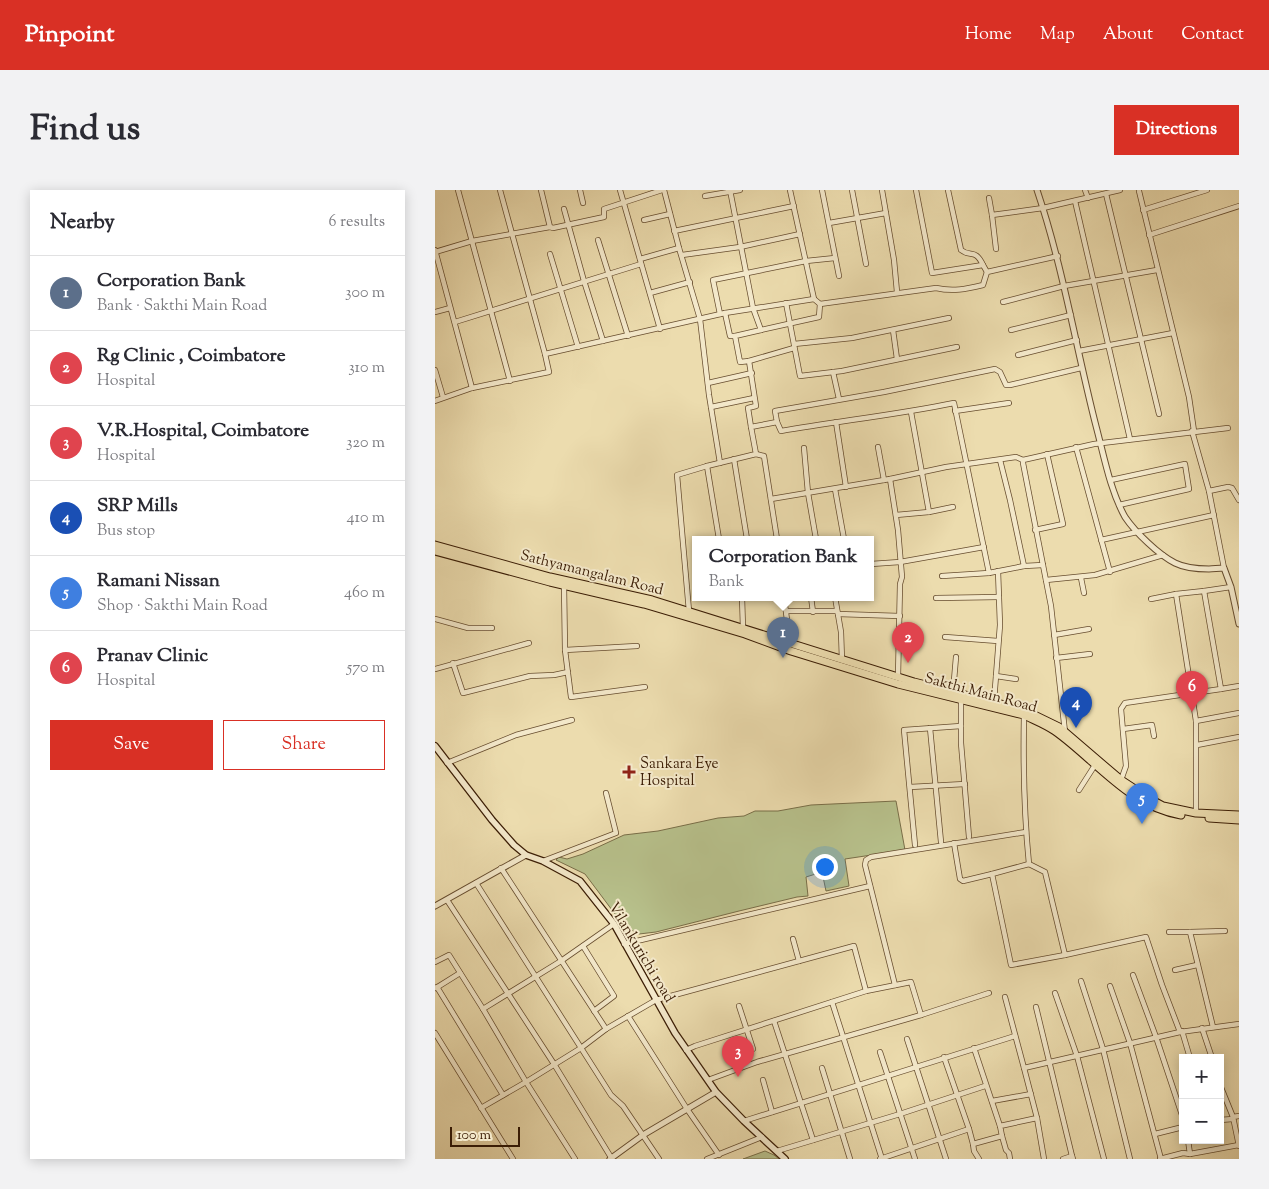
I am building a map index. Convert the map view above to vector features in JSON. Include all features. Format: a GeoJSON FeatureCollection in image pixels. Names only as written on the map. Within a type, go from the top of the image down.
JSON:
{"type":"FeatureCollection","features":[{"type":"Feature","properties":{"kind":"highway","name":"Sathyamangalam Road"},"geometry":{"type":"LineString","coordinates":[[435,545],[526,571],[652,600],[898,677],[906,683],[994,701],[1024,710],[1046,720],[1065,732],[1121,780],[1149,800],[1163,806],[1196,813],[1239,815]]}},
{"type":"Feature","properties":{"kind":"highway","name":"Sakthi Main Road"},"geometry":{"type":"LineString","coordinates":[[435,551],[644,604],[961,700],[1024,715],[1055,731],[1129,792],[1162,811],[1196,818],[1239,820]]}},
{"type":"Feature","properties":{"kind":"main road","name":"Vilankurichi road"},"geometry":{"type":"LineString","coordinates":[[435,746],[492,820],[526,855],[543,861],[580,881],[614,924],[675,1033],[716,1092],[785,1159]]}},
{"type":"Feature","properties":{"kind":"street"},"geometry":{"type":"LineString","coordinates":[[458,190],[510,381]]}},
{"type":"Feature","properties":{"kind":"street"},"geometry":{"type":"LineString","coordinates":[[435,401],[472,388],[549,372],[500,190]]}},
{"type":"Feature","properties":{"kind":"street"},"geometry":{"type":"LineString","coordinates":[[541,190],[550,227]]}},
{"type":"Feature","properties":{"kind":"street"},"geometry":{"type":"LineString","coordinates":[[580,190],[583,203]]}},
{"type":"Feature","properties":{"kind":"street"},"geometry":{"type":"LineString","coordinates":[[620,190],[660,329]]}},
{"type":"Feature","properties":{"kind":"street"},"geometry":{"type":"LineString","coordinates":[[472,388],[455,322],[437,269],[435,251],[472,241],[604,218],[604,209],[663,190],[700,319],[720,463]]}},
{"type":"Feature","properties":{"kind":"street"},"geometry":{"type":"LineString","coordinates":[[705,196],[740,190]]}},
{"type":"Feature","properties":{"kind":"street"},"geometry":{"type":"LineString","coordinates":[[790,190],[814,300]]}},
{"type":"Feature","properties":{"kind":"street"},"geometry":{"type":"LineString","coordinates":[[822,190],[839,276]]}},
{"type":"Feature","properties":{"kind":"street"},"geometry":{"type":"LineString","coordinates":[[852,190],[865,264]]}},
{"type":"Feature","properties":{"kind":"street"},"geometry":{"type":"LineString","coordinates":[[882,190],[894,260],[897,292]]}},
{"type":"Feature","properties":{"kind":"street"},"geometry":{"type":"LineString","coordinates":[[916,190],[933,273],[983,265]]}},
{"type":"Feature","properties":{"kind":"street"},"geometry":{"type":"LineString","coordinates":[[545,354],[753,308],[814,300],[820,304],[936,288],[949,291],[983,284],[987,272],[979,257],[975,254],[962,252],[961,250],[948,190]]}},
{"type":"Feature","properties":{"kind":"street"},"geometry":{"type":"LineString","coordinates":[[1037,190],[1057,256],[1099,444],[1119,505],[1126,518],[1138,532],[1176,564],[1190,568],[1224,568]]}},
{"type":"Feature","properties":{"kind":"street"},"geometry":{"type":"LineString","coordinates":[[1085,190],[1088,198]]}},
{"type":"Feature","properties":{"kind":"street"},"geometry":{"type":"LineString","coordinates":[[992,216],[1043,208],[1120,190]]}},
{"type":"Feature","properties":{"kind":"street"},"geometry":{"type":"LineString","coordinates":[[1137,190],[1189,397],[1193,431],[1209,491],[1224,568],[1231,587],[1239,624]]}},
{"type":"Feature","properties":{"kind":"street"},"geometry":{"type":"LineString","coordinates":[[1143,210],[1207,190]]}},
{"type":"Feature","properties":{"kind":"street"},"geometry":{"type":"LineString","coordinates":[[730,191],[753,308],[761,330]]}},
{"type":"Feature","properties":{"kind":"street"},"geometry":{"type":"LineString","coordinates":[[1106,194],[1159,414]]}},
{"type":"Feature","properties":{"kind":"street"},"geometry":{"type":"LineString","coordinates":[[989,198],[996,249]]}},
{"type":"Feature","properties":{"kind":"street"},"geometry":{"type":"LineString","coordinates":[[1075,201],[1130,439]]}},
{"type":"Feature","properties":{"kind":"street"},"geometry":{"type":"LineString","coordinates":[[674,231],[735,220],[794,206]]}},
{"type":"Feature","properties":{"kind":"street"},"geometry":{"type":"LineString","coordinates":[[1149,235],[1239,206]]}},
{"type":"Feature","properties":{"kind":"street"},"geometry":{"type":"LineString","coordinates":[[565,209],[584,281],[603,341]]}},
{"type":"Feature","properties":{"kind":"street"},"geometry":{"type":"LineString","coordinates":[[829,223],[886,213]]}},
{"type":"Feature","properties":{"kind":"street"},"geometry":{"type":"LineString","coordinates":[[644,220],[671,214]]}},
{"type":"Feature","properties":{"kind":"street"},"geometry":{"type":"LineString","coordinates":[[682,255],[800,234]]}},
{"type":"Feature","properties":{"kind":"street"},"geometry":{"type":"LineString","coordinates":[[598,240],[628,336]]}},
{"type":"Feature","properties":{"kind":"street"},"geometry":{"type":"LineString","coordinates":[[455,322],[608,274],[679,248]]}},
{"type":"Feature","properties":{"kind":"street"},"geometry":{"type":"LineString","coordinates":[[550,254],[579,348]]}},
{"type":"Feature","properties":{"kind":"street"},"geometry":{"type":"LineString","coordinates":[[987,272],[1057,256]]}},
{"type":"Feature","properties":{"kind":"street"},"geometry":{"type":"LineString","coordinates":[[820,304],[819,317],[730,336],[713,280],[806,261],[835,258]]}},
{"type":"Feature","properties":{"kind":"street"},"geometry":{"type":"LineString","coordinates":[[1003,302],[1064,286],[1157,270]]}},
{"type":"Feature","properties":{"kind":"street"},"geometry":{"type":"LineString","coordinates":[[650,294],[690,282]]}},
{"type":"Feature","properties":{"kind":"street"},"geometry":{"type":"LineString","coordinates":[[786,303],[800,376],[833,372],[957,346]]}},
{"type":"Feature","properties":{"kind":"street"},"geometry":{"type":"LineString","coordinates":[[435,312],[450,308]]}},
{"type":"Feature","properties":{"kind":"street"},"geometry":{"type":"LineString","coordinates":[[1011,330],[1071,315]]}},
{"type":"Feature","properties":{"kind":"street"},"geometry":{"type":"LineString","coordinates":[[735,336],[740,362],[749,361],[794,346],[852,338],[949,318]]}},
{"type":"Feature","properties":{"kind":"street"},"geometry":{"type":"LineString","coordinates":[[893,330],[897,359]]}},
{"type":"Feature","properties":{"kind":"street"},"geometry":{"type":"LineString","coordinates":[[1079,351],[1173,333]]}},
{"type":"Feature","properties":{"kind":"street"},"geometry":{"type":"LineString","coordinates":[[1018,355],[1077,340]]}},
{"type":"Feature","properties":{"kind":"street"},"geometry":{"type":"LineString","coordinates":[[749,361],[756,406],[748,408],[756,454]]}},
{"type":"Feature","properties":{"kind":"street"},"geometry":{"type":"LineString","coordinates":[[989,573],[965,465],[954,403],[911,412],[781,431],[775,411],[839,398],[884,392],[995,368],[1000,372],[1006,385],[1010,385],[1081,368]]}},
{"type":"Feature","properties":{"kind":"street"},"geometry":{"type":"LineString","coordinates":[[435,370],[443,398]]}},
{"type":"Feature","properties":{"kind":"street"},"geometry":{"type":"LineString","coordinates":[[833,372],[839,398]]}},
{"type":"Feature","properties":{"kind":"street"},"geometry":{"type":"LineString","coordinates":[[708,383],[752,373]]}},
{"type":"Feature","properties":{"kind":"street"},"geometry":{"type":"LineString","coordinates":[[711,407],[755,398]]}},
{"type":"Feature","properties":{"kind":"street"},"geometry":{"type":"LineString","coordinates":[[955,411],[1009,403]]}},
{"type":"Feature","properties":{"kind":"street"},"geometry":{"type":"LineString","coordinates":[[911,412],[929,512]]}},
{"type":"Feature","properties":{"kind":"street"},"geometry":{"type":"LineString","coordinates":[[751,426],[777,422]]}},
{"type":"Feature","properties":{"kind":"street"},"geometry":{"type":"LineString","coordinates":[[836,422],[846,487]]}},
{"type":"Feature","properties":{"kind":"street"},"geometry":{"type":"LineString","coordinates":[[771,499],[923,473],[946,467],[1016,457],[1023,460],[1076,447],[1228,428]]}},
{"type":"Feature","properties":{"kind":"street"},"geometry":{"type":"LineString","coordinates":[[878,447],[884,480]]}},
{"type":"Feature","properties":{"kind":"street"},"geometry":{"type":"LineString","coordinates":[[1076,447],[1110,572]]}},
{"type":"Feature","properties":{"kind":"street"},"geometry":{"type":"LineString","coordinates":[[803,448],[807,493],[815,536]]}},
{"type":"Feature","properties":{"kind":"street"},"geometry":{"type":"LineString","coordinates":[[689,611],[677,475],[756,454],[764,456],[777,536]]}},
{"type":"Feature","properties":{"kind":"street"},"geometry":{"type":"LineString","coordinates":[[1035,530],[1063,524],[1047,454]]}},
{"type":"Feature","properties":{"kind":"street"},"geometry":{"type":"LineString","coordinates":[[734,459],[747,536]]}},
{"type":"Feature","properties":{"kind":"street"},"geometry":{"type":"LineString","coordinates":[[1000,460],[1023,566]]}},
{"type":"Feature","properties":{"kind":"street"},"geometry":{"type":"LineString","coordinates":[[1023,460],[1046,580],[1065,732]]}},
{"type":"Feature","properties":{"kind":"street"},"geometry":{"type":"LineString","coordinates":[[1111,480],[1185,464],[1189,489],[1119,505]]}},
{"type":"Feature","properties":{"kind":"street"},"geometry":{"type":"LineString","coordinates":[[707,466],[719,536]]}},
{"type":"Feature","properties":{"kind":"street"},"geometry":{"type":"LineString","coordinates":[[890,479],[896,515],[902,577],[900,584],[898,677]]}},
{"type":"Feature","properties":{"kind":"street"},"geometry":{"type":"LineString","coordinates":[[1209,491],[1228,487],[1232,488],[1239,500]]}},
{"type":"Feature","properties":{"kind":"street"},"geometry":{"type":"LineString","coordinates":[[835,489],[843,536]]}},
{"type":"Feature","properties":{"kind":"street"},"geometry":{"type":"LineString","coordinates":[[896,515],[929,512],[953,507]]}},
{"type":"Feature","properties":{"kind":"street"},"geometry":{"type":"LineString","coordinates":[[1101,540],[1214,514]]}},
{"type":"Feature","properties":{"kind":"street"},"geometry":{"type":"LineString","coordinates":[[874,564],[900,562],[983,547]]}},
{"type":"Feature","properties":{"kind":"street"},"geometry":{"type":"LineString","coordinates":[[1046,580],[1077,576],[1081,578],[1110,572],[1163,555]]}},
{"type":"Feature","properties":{"kind":"street"},"geometry":{"type":"LineString","coordinates":[[942,576],[989,573],[1023,566],[1043,565]]}},
{"type":"Feature","properties":{"kind":"street"},"geometry":{"type":"LineString","coordinates":[[994,701],[999,641],[998,570]]}},
{"type":"Feature","properties":{"kind":"street"},"geometry":{"type":"LineString","coordinates":[[1081,578],[1084,593]]}},
{"type":"Feature","properties":{"kind":"street"},"geometry":{"type":"LineString","coordinates":[[564,585],[565,650],[571,698],[645,687]]}},
{"type":"Feature","properties":{"kind":"street"},"geometry":{"type":"LineString","coordinates":[[1151,599],[1231,587]]}},
{"type":"Feature","properties":{"kind":"street"},"geometry":{"type":"LineString","coordinates":[[1204,591],[1221,689]]}},
{"type":"Feature","properties":{"kind":"street"},"geometry":{"type":"LineString","coordinates":[[1176,594],[1196,721],[1196,813]]}},
{"type":"Feature","properties":{"kind":"street"},"geometry":{"type":"LineString","coordinates":[[936,598],[999,597]]}},
{"type":"Feature","properties":{"kind":"street"},"geometry":{"type":"LineString","coordinates":[[742,601],[743,628]]}},
{"type":"Feature","properties":{"kind":"street"},"geometry":{"type":"LineString","coordinates":[[785,601],[790,643]]}},
{"type":"Feature","properties":{"kind":"street"},"geometry":{"type":"LineString","coordinates":[[812,601],[813,612]]}},
{"type":"Feature","properties":{"kind":"street"},"geometry":{"type":"LineString","coordinates":[[836,601],[842,660]]}},
{"type":"Feature","properties":{"kind":"street"},"geometry":{"type":"LineString","coordinates":[[786,611],[899,616]]}},
{"type":"Feature","properties":{"kind":"street"},"geometry":{"type":"LineString","coordinates":[[435,619],[468,628],[492,628]]}},
{"type":"Feature","properties":{"kind":"street"},"geometry":{"type":"LineString","coordinates":[[1054,635],[1089,629]]}},
{"type":"Feature","properties":{"kind":"street"},"geometry":{"type":"LineString","coordinates":[[945,637],[999,641]]}},
{"type":"Feature","properties":{"kind":"street"},"geometry":{"type":"LineString","coordinates":[[435,669],[529,643]]}},
{"type":"Feature","properties":{"kind":"street"},"geometry":{"type":"LineString","coordinates":[[565,650],[637,646]]}},
{"type":"Feature","properties":{"kind":"street"},"geometry":{"type":"LineString","coordinates":[[1057,658],[1090,654]]}},
{"type":"Feature","properties":{"kind":"street"},"geometry":{"type":"LineString","coordinates":[[953,692],[956,657]]}},
{"type":"Feature","properties":{"kind":"street"},"geometry":{"type":"LineString","coordinates":[[453,663],[463,693],[529,676],[554,675],[568,672]]}},
{"type":"Feature","properties":{"kind":"street"},"geometry":{"type":"LineString","coordinates":[[996,676],[1016,679]]}},
{"type":"Feature","properties":{"kind":"street"},"geometry":{"type":"LineString","coordinates":[[1121,780],[1126,766],[1121,709],[1125,703],[1239,686]]}},
{"type":"Feature","properties":{"kind":"street"},"geometry":{"type":"LineString","coordinates":[[961,700],[961,726],[969,837]]}},
{"type":"Feature","properties":{"kind":"street"},"geometry":{"type":"LineString","coordinates":[[1196,721],[1239,713]]}},
{"type":"Feature","properties":{"kind":"street"},"geometry":{"type":"LineString","coordinates":[[1024,715],[1023,764],[1029,864]]}},
{"type":"Feature","properties":{"kind":"street"},"geometry":{"type":"LineString","coordinates":[[447,762],[516,735],[572,720]]}},
{"type":"Feature","properties":{"kind":"street"},"geometry":{"type":"LineString","coordinates":[[1123,729],[1152,725],[1154,736]]}},
{"type":"Feature","properties":{"kind":"street"},"geometry":{"type":"LineString","coordinates":[[915,845],[911,787],[904,730],[961,726]]}},
{"type":"Feature","properties":{"kind":"street"},"geometry":{"type":"LineString","coordinates":[[930,728],[941,842]]}},
{"type":"Feature","properties":{"kind":"street"},"geometry":{"type":"LineString","coordinates":[[1197,745],[1239,737]]}},
{"type":"Feature","properties":{"kind":"street"},"geometry":{"type":"LineString","coordinates":[[1079,790],[1095,765]]}},
{"type":"Feature","properties":{"kind":"street"},"geometry":{"type":"LineString","coordinates":[[911,787],[965,784]]}},
{"type":"Feature","properties":{"kind":"street"},"geometry":{"type":"LineString","coordinates":[[543,861],[616,834],[606,794]]}},
{"type":"Feature","properties":{"kind":"street"},"geometry":{"type":"LineString","coordinates":[[895,985],[865,865],[867,860],[871,857],[1026,832]]}},
{"type":"Feature","properties":{"kind":"street"},"geometry":{"type":"LineString","coordinates":[[954,843],[960,879],[963,881],[1029,864],[1045,872],[1065,955]]}},
{"type":"Feature","properties":{"kind":"street"},"geometry":{"type":"LineString","coordinates":[[435,906],[526,855]]}},
{"type":"Feature","properties":{"kind":"street"},"geometry":{"type":"LineString","coordinates":[[501,868],[606,1029]]}},
{"type":"Feature","properties":{"kind":"street"},"geometry":{"type":"LineString","coordinates":[[992,874],[1011,965],[1146,937],[1189,1054]]}},
{"type":"Feature","properties":{"kind":"street"},"geometry":{"type":"LineString","coordinates":[[476,883],[611,1094],[623,1106],[659,1159]]}},
{"type":"Feature","properties":{"kind":"street"},"geometry":{"type":"LineString","coordinates":[[624,944],[870,886]]}},
{"type":"Feature","properties":{"kind":"street"},"geometry":{"type":"LineString","coordinates":[[447,900],[554,1064],[611,1159],[643,1135],[716,1092]]}},
{"type":"Feature","properties":{"kind":"street"},"geometry":{"type":"LineString","coordinates":[[483,1010],[561,961],[614,924]]}},
{"type":"Feature","properties":{"kind":"street"},"geometry":{"type":"LineString","coordinates":[[1169,932],[1225,931]]}},
{"type":"Feature","properties":{"kind":"street"},"geometry":{"type":"LineString","coordinates":[[1190,932],[1213,1027]]}},
{"type":"Feature","properties":{"kind":"street"},"geometry":{"type":"LineString","coordinates":[[793,938],[799,961]]}},
{"type":"Feature","properties":{"kind":"street"},"geometry":{"type":"LineString","coordinates":[[583,946],[614,996],[594,1011]]}},
{"type":"Feature","properties":{"kind":"street"},"geometry":{"type":"LineString","coordinates":[[481,1108],[581,1048],[606,1029],[656,1000],[854,946],[866,992]]}},
{"type":"Feature","properties":{"kind":"street"},"geometry":{"type":"LineString","coordinates":[[435,962],[449,955],[575,1159]]}},
{"type":"Feature","properties":{"kind":"street"},"geometry":{"type":"LineString","coordinates":[[1175,970],[1197,965]]}},
{"type":"Feature","properties":{"kind":"street"},"geometry":{"type":"LineString","coordinates":[[460,973],[436,988],[503,1095]]}},
{"type":"Feature","properties":{"kind":"street"},"geometry":{"type":"LineString","coordinates":[[1133,975],[1179,1106]]}},
{"type":"Feature","properties":{"kind":"street"},"geometry":{"type":"LineString","coordinates":[[1081,981],[1103,1049],[1130,1159]]}},
{"type":"Feature","properties":{"kind":"street"},"geometry":{"type":"LineString","coordinates":[[686,1050],[832,1002],[911,982],[921,1015]]}},
{"type":"Feature","properties":{"kind":"street"},"geometry":{"type":"LineString","coordinates":[[1110,986],[1130,1043],[1161,1159],[1183,1153],[1190,1154],[1239,1146],[1233,1118],[1224,1095]]}},
{"type":"Feature","properties":{"kind":"street"},"geometry":{"type":"LineString","coordinates":[[708,1080],[757,1062],[921,1015],[989,992]]}},
{"type":"Feature","properties":{"kind":"street"},"geometry":{"type":"LineString","coordinates":[[1055,994],[1077,1056],[1104,1159]]}},
{"type":"Feature","properties":{"kind":"street"},"geometry":{"type":"LineString","coordinates":[[1005,997],[1037,1118],[1044,1159]]}},
{"type":"Feature","properties":{"kind":"street"},"geometry":{"type":"LineString","coordinates":[[832,1002],[881,1159],[969,1129]]}},
{"type":"Feature","properties":{"kind":"street"},"geometry":{"type":"LineString","coordinates":[[739,1006],[753,1049]]}},
{"type":"Feature","properties":{"kind":"street"},"geometry":{"type":"LineString","coordinates":[[1036,1007],[1072,1157],[1063,1159]]}},
{"type":"Feature","properties":{"kind":"street"},"geometry":{"type":"LineString","coordinates":[[628,1016],[687,1109],[719,1155]]}},
{"type":"Feature","properties":{"kind":"street"},"geometry":{"type":"LineString","coordinates":[[774,1021],[813,1140]]}},
{"type":"Feature","properties":{"kind":"street"},"geometry":{"type":"LineString","coordinates":[[1024,1068],[1181,1031],[1239,1024]]}},
{"type":"Feature","properties":{"kind":"street"},"geometry":{"type":"LineString","coordinates":[[1202,1028],[1211,1054]]}},
{"type":"Feature","properties":{"kind":"street"},"geometry":{"type":"LineString","coordinates":[[435,1033],[513,1159]]}},
{"type":"Feature","properties":{"kind":"street"},"geometry":{"type":"LineString","coordinates":[[744,1121],[1015,1036]]}},
{"type":"Feature","properties":{"kind":"street"},"geometry":{"type":"LineString","coordinates":[[907,1039],[946,1159]]}},
{"type":"Feature","properties":{"kind":"street"},"geometry":{"type":"LineString","coordinates":[[974,1048],[1010,1159]]}},
{"type":"Feature","properties":{"kind":"street"},"geometry":{"type":"LineString","coordinates":[[879,1052],[915,1159]]}},
{"type":"Feature","properties":{"kind":"street"},"geometry":{"type":"LineString","coordinates":[[944,1057],[969,1129],[974,1151],[979,1159]]}},
{"type":"Feature","properties":{"kind":"street"},"geometry":{"type":"LineString","coordinates":[[821,1068],[831,1094],[850,1159]]}},
{"type":"Feature","properties":{"kind":"street"},"geometry":{"type":"LineString","coordinates":[[763,1080],[772,1112]]}},
{"type":"Feature","properties":{"kind":"street"},"geometry":{"type":"LineString","coordinates":[[777,1151],[985,1086]]}},
{"type":"Feature","properties":{"kind":"street"},"geometry":{"type":"LineString","coordinates":[[992,1101],[1031,1094]]}},
{"type":"Feature","properties":{"kind":"street"},"geometry":{"type":"LineString","coordinates":[[1224,1119],[1239,1116]]}},
{"type":"Feature","properties":{"kind":"street"},"geometry":{"type":"LineString","coordinates":[[999,1126],[1037,1118]]}},
{"type":"Feature","properties":{"kind":"street"},"geometry":{"type":"LineString","coordinates":[[1155,1134],[1179,1129]]}},
{"type":"Feature","properties":{"kind":"street"},"geometry":{"type":"LineString","coordinates":[[973,1144],[1002,1136]]}},
{"type":"Feature","properties":{"kind":"street"},"geometry":{"type":"LineString","coordinates":[[707,1159],[762,1137]]}},
{"type":"Feature","properties":{"kind":"street"},"geometry":{"type":"LineString","coordinates":[[1189,1144],[1190,1154]]}},
{"type":"Feature","properties":{"kind":"green space"},"geometry":{"type":"Polygon","coordinates":[[[896,801],[905,850],[845,859],[849,886],[826,891],[822,872],[806,877],[808,896],[797,897],[656,932],[639,934],[624,926],[585,874],[556,860],[559,857],[567,859],[583,854],[624,835],[658,831],[718,818],[744,816],[755,811],[778,811],[811,805],[896,801]]]}},
{"type":"Feature","properties":{"kind":"green space"},"geometry":{"type":"Polygon","coordinates":[[[765,1151],[779,1159],[743,1159],[765,1151]]]}},
{"type":"Feature","properties":{"kind":"place","name":"Corporation Bank"},"geometry":{"type":"Point","coordinates":[783,658]}},
{"type":"Feature","properties":{"kind":"place","name":"Rg Clinic , Coimbatore"},"geometry":{"type":"Point","coordinates":[908,663]}},
{"type":"Feature","properties":{"kind":"place","name":"Pranav Clinic"},"geometry":{"type":"Point","coordinates":[1192,712]}},
{"type":"Feature","properties":{"kind":"place","name":"SRP Mills"},"geometry":{"type":"Point","coordinates":[1076,728]}},
{"type":"Feature","properties":{"kind":"place","name":"Sankara Eye Hospital"},"geometry":{"type":"Point","coordinates":[629,772]}},
{"type":"Feature","properties":{"kind":"place","name":"Ramani Nissan"},"geometry":{"type":"Point","coordinates":[1142,824]}},
{"type":"Feature","properties":{"kind":"place","name":"V.R.Hospital, Coimbatore"},"geometry":{"type":"Point","coordinates":[738,1077]}}]}
